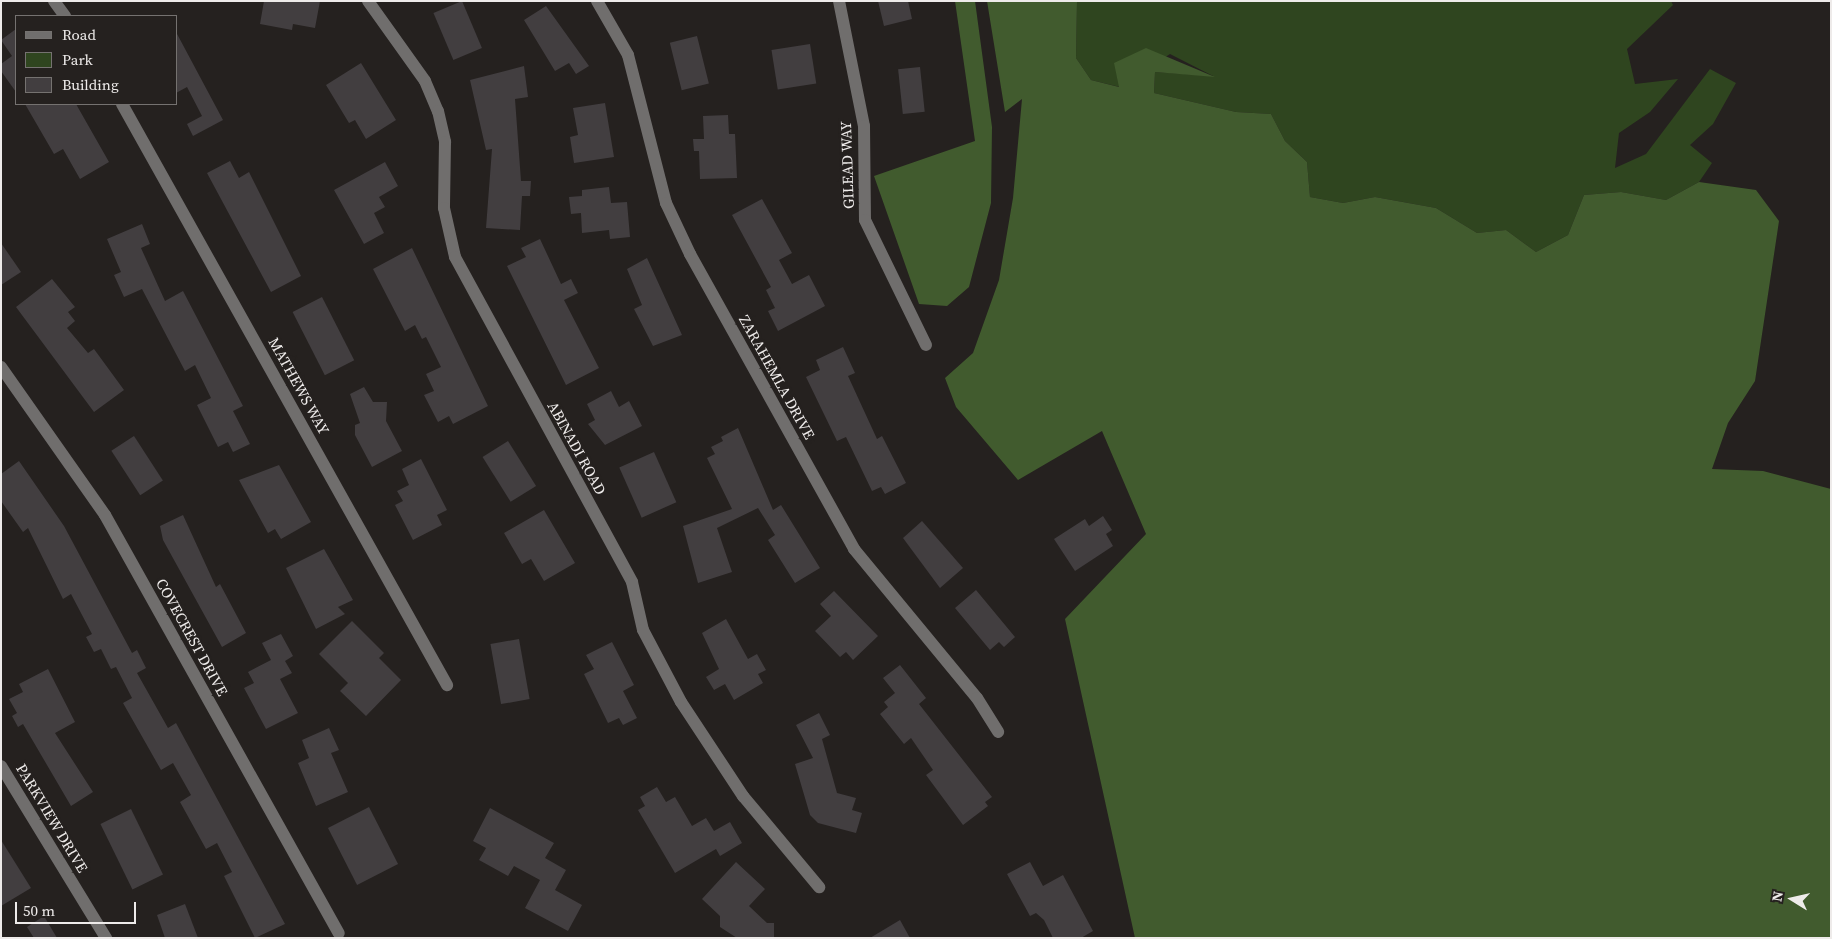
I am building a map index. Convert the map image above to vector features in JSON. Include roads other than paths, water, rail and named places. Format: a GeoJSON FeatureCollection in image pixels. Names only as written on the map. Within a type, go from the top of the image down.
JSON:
{"type":"FeatureCollection","features":[{"type":"Feature","properties":{"kind":"street"},"geometry":{"type":"LineString","coordinates":[[54,1],[64,15]]}},
{"type":"Feature","properties":{"kind":"street","name":"ABINADI ROAD"},"geometry":{"type":"LineString","coordinates":[[368,1],[425,81],[438,110],[445,142],[444,208],[455,257],[632,582],[642,630],[681,702],[743,796],[819,887]]}},
{"type":"Feature","properties":{"kind":"street","name":"ZARAHEMLA DRIVE"},"geometry":{"type":"LineString","coordinates":[[597,1],[633,70],[666,203],[690,254],[854,549],[977,698],[998,732]]}},
{"type":"Feature","properties":{"kind":"street","name":"GILEAD WAY"},"geometry":{"type":"LineString","coordinates":[[839,1],[864,126],[865,220],[926,346]]}},
{"type":"Feature","properties":{"kind":"street","name":"MATHEWS WAY"},"geometry":{"type":"LineString","coordinates":[[123,105],[447,685]]}},
{"type":"Feature","properties":{"kind":"street","name":"COVECREST DRIVE"},"geometry":{"type":"LineString","coordinates":[[1,366],[105,515],[339,934]]}},
{"type":"Feature","properties":{"kind":"street","name":"PARKVIEW DRIVE"},"geometry":{"type":"LineString","coordinates":[[1,766],[106,938]]}}]}
